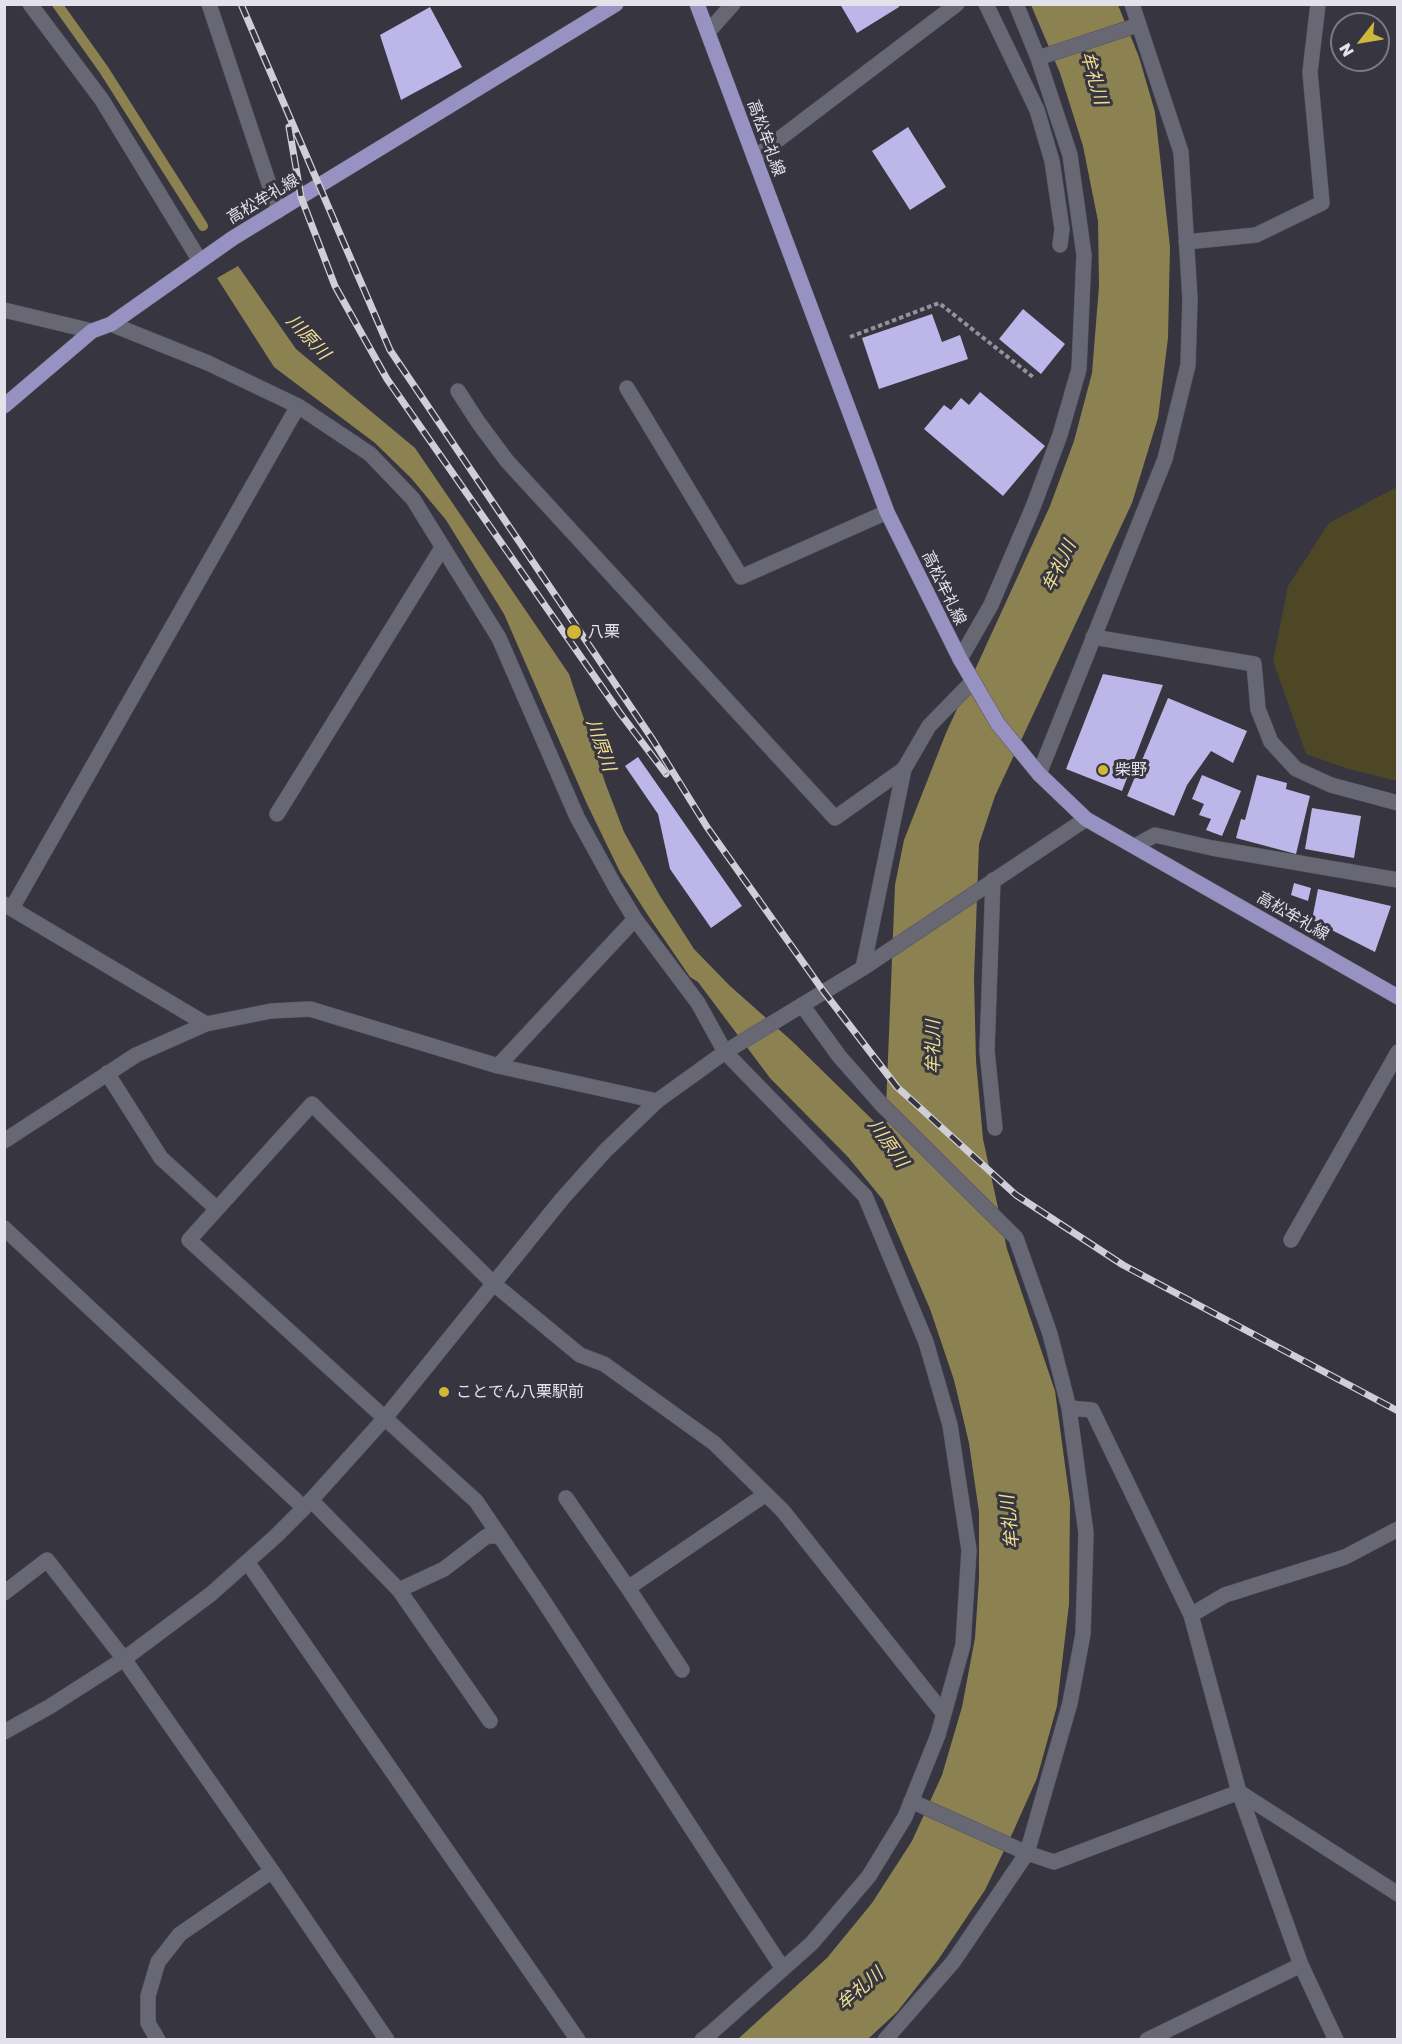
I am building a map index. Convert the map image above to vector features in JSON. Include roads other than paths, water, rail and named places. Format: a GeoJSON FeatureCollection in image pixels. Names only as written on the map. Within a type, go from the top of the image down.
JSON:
{"type":"FeatureCollection","features":[{"type":"Feature","properties":{"kind":"main road","name":"高松牟礼線"},"geometry":{"type":"LineString","coordinates":[[4,406],[93,331],[111,324],[200,261],[278,211],[616,4]]}},
{"type":"Feature","properties":{"kind":"main road","name":"高松牟礼線"},"geometry":{"type":"LineString","coordinates":[[697,4],[887,512],[972,682],[1020,752],[1039,774],[1086,819],[1398,997]]}},
{"type":"Feature","properties":{"kind":"street"},"geometry":{"type":"LineString","coordinates":[[30,4],[102,100],[200,261]]}},
{"type":"Feature","properties":{"kind":"street"},"geometry":{"type":"LineString","coordinates":[[209,4],[278,211]]}},
{"type":"Feature","properties":{"kind":"street"},"geometry":{"type":"LineString","coordinates":[[708,32],[733,4]]}},
{"type":"Feature","properties":{"kind":"street"},"geometry":{"type":"LineString","coordinates":[[754,158],[957,4]]}},
{"type":"Feature","properties":{"kind":"street"},"geometry":{"type":"LineString","coordinates":[[986,4],[1037,110],[1052,161],[1062,229],[1060,245]]}},
{"type":"Feature","properties":{"kind":"street"},"geometry":{"type":"LineString","coordinates":[[960,659],[991,605],[1032,507],[1060,435],[1079,369],[1084,255],[1070,155],[1043,56],[1016,4]]}},
{"type":"Feature","properties":{"kind":"street"},"geometry":{"type":"LineString","coordinates":[[1039,774],[1165,459],[1188,365],[1190,299],[1181,152],[1131,27],[1132,4]]}},
{"type":"Feature","properties":{"kind":"street"},"geometry":{"type":"LineString","coordinates":[[1186,242],[1256,235],[1322,203],[1311,72],[1318,4]]}},
{"type":"Feature","properties":{"kind":"street"},"geometry":{"type":"LineString","coordinates":[[1043,56],[1131,27]]}},
{"type":"Feature","properties":{"kind":"street"},"geometry":{"type":"LineString","coordinates":[[4,310],[93,331]]}},
{"type":"Feature","properties":{"kind":"street"},"geometry":{"type":"LineString","coordinates":[[111,324],[208,363],[298,406],[370,454],[413,499],[499,638],[577,817],[636,919],[698,1003],[725,1052],[865,1196],[926,1342],[950,1425],[969,1550],[963,1645],[938,1735],[905,1817],[869,1876],[812,1943],[702,2040]]}},
{"type":"Feature","properties":{"kind":"street"},"geometry":{"type":"LineString","coordinates":[[627,388],[741,577],[887,512]]}},
{"type":"Feature","properties":{"kind":"street"},"geometry":{"type":"LineString","coordinates":[[458,391],[507,461],[835,818],[904,769]]}},
{"type":"Feature","properties":{"kind":"street"},"geometry":{"type":"LineString","coordinates":[[206,1024],[8,906],[298,406]]}},
{"type":"Feature","properties":{"kind":"street"},"geometry":{"type":"LineString","coordinates":[[277,814],[442,548]]}},
{"type":"Feature","properties":{"kind":"street"},"geometry":{"type":"LineString","coordinates":[[1094,637],[1254,664],[1258,709],[1271,742],[1296,769],[1331,785],[1398,803]]}},
{"type":"Feature","properties":{"kind":"street"},"geometry":{"type":"LineString","coordinates":[[863,968],[904,769],[929,726],[972,682]]}},
{"type":"Feature","properties":{"kind":"street"},"geometry":{"type":"LineString","coordinates":[[4,1732],[49,1707],[124,1659],[211,1594],[248,1563],[308,1504],[385,1418],[562,1199],[605,1151],[657,1101],[725,1052],[863,968],[1086,819]]}},
{"type":"Feature","properties":{"kind":"street"},"geometry":{"type":"LineString","coordinates":[[1135,846],[1155,835],[1212,848],[1398,880]]}},
{"type":"Feature","properties":{"kind":"street"},"geometry":{"type":"LineString","coordinates":[[993,880],[987,1051],[995,1128]]}},
{"type":"Feature","properties":{"kind":"street"},"geometry":{"type":"LineString","coordinates":[[498,1066],[636,919]]}},
{"type":"Feature","properties":{"kind":"street"},"geometry":{"type":"LineString","coordinates":[[802,1005],[838,1056],[882,1105],[1016,1238],[1050,1334],[1069,1408],[1086,1533],[1083,1634],[1071,1703],[1027,1853],[953,1962],[885,2040]]}},
{"type":"Feature","properties":{"kind":"street"},"geometry":{"type":"LineString","coordinates":[[4,1141],[136,1055],[206,1024],[272,1011],[310,1009],[498,1066],[657,1101]]}},
{"type":"Feature","properties":{"kind":"street"},"geometry":{"type":"LineString","coordinates":[[1291,1240],[1398,1052]]}},
{"type":"Feature","properties":{"kind":"street"},"geometry":{"type":"LineString","coordinates":[[107,1072],[161,1158],[217,1209]]}},
{"type":"Feature","properties":{"kind":"street"},"geometry":{"type":"LineString","coordinates":[[783,1969],[476,1501],[189,1240],[312,1104],[494,1284],[580,1355],[604,1364],[714,1443],[783,1511],[944,1714]]}},
{"type":"Feature","properties":{"kind":"street"},"geometry":{"type":"LineString","coordinates":[[4,1228],[308,1504],[399,1590],[490,1721]]}},
{"type":"Feature","properties":{"kind":"street"},"geometry":{"type":"LineString","coordinates":[[1069,1408],[1092,1410],[1191,1615],[1239,1792],[1301,1965],[1336,2040]]}},
{"type":"Feature","properties":{"kind":"street"},"geometry":{"type":"LineString","coordinates":[[628,1588],[766,1494]]}},
{"type":"Feature","properties":{"kind":"street"},"geometry":{"type":"LineString","coordinates":[[566,1498],[682,1670]]}},
{"type":"Feature","properties":{"kind":"street"},"geometry":{"type":"LineString","coordinates":[[1191,1615],[1225,1595],[1345,1557],[1398,1529]]}},
{"type":"Feature","properties":{"kind":"street"},"geometry":{"type":"LineString","coordinates":[[399,1590],[444,1569],[487,1536],[500,1536]]}},
{"type":"Feature","properties":{"kind":"street"},"geometry":{"type":"LineString","coordinates":[[4,1593],[47,1560],[124,1659],[387,2040]]}},
{"type":"Feature","properties":{"kind":"street"},"geometry":{"type":"LineString","coordinates":[[248,1563],[578,2040]]}},
{"type":"Feature","properties":{"kind":"street"},"geometry":{"type":"LineString","coordinates":[[911,1801],[1027,1853],[1054,1862],[1239,1792]]}},
{"type":"Feature","properties":{"kind":"street"},"geometry":{"type":"LineString","coordinates":[[1239,1792],[1398,1894]]}},
{"type":"Feature","properties":{"kind":"street"},"geometry":{"type":"LineString","coordinates":[[158,2040],[148,2023],[148,1996],[158,1962],[180,1934],[272,1871]]}},
{"type":"Feature","properties":{"kind":"street"},"geometry":{"type":"LineString","coordinates":[[1147,2040],[1301,1965]]}},
{"type":"Feature","properties":{"kind":"water","name":"牟礼川"},"geometry":{"type":"Polygon","coordinates":[[[1031,5],[1118,5],[1139,57],[1155,112],[1170,247],[1168,338],[1158,418],[1132,503],[995,796],[979,844],[974,978],[976,1061],[983,1139],[1007,1249],[1055,1391],[1070,1502],[1069,1604],[1057,1706],[1037,1778],[985,1890],[938,1960],[897,2012],[868,2039],[738,2039],[827,1958],[872,1903],[912,1841],[942,1775],[962,1707],[975,1638],[979,1579],[979,1512],[969,1443],[954,1380],[930,1309],[883,1200],[848,1157],[770,1078],[698,982],[690,977],[620,872],[587,804],[504,614],[446,520],[411,478],[375,443],[274,367],[217,278],[238,266],[296,349],[415,448],[569,674],[624,832],[660,896],[694,949],[885,1132],[895,885],[904,840],[946,733],[1050,506],[1074,441],[1092,373],[1099,286],[1098,221],[1083,146],[1060,73],[1031,5]]]}},
{"type":"Feature","properties":{"kind":"waterway","name":"川原川"},"geometry":{"type":"LineString","coordinates":[[57,4],[104,70],[203,226]]}},
{"type":"Feature","properties":{"kind":"railway"},"geometry":{"type":"LineString","coordinates":[[241,4],[390,350],[653,740],[707,827],[824,992],[897,1087],[1016,1195],[1123,1265],[1398,1411]]}},
{"type":"Feature","properties":{"kind":"railway"},"geometry":{"type":"LineString","coordinates":[[289,127],[301,197],[335,286],[387,379],[620,713],[666,774]]}},
{"type":"Feature","properties":{"kind":"place","name":"八栗"},"geometry":{"type":"Point","coordinates":[574,632]}},
{"type":"Feature","properties":{"kind":"place","name":"柴野"},"geometry":{"type":"Point","coordinates":[1103,770]}},
{"type":"Feature","properties":{"kind":"place","name":"ことでん八栗駅前"},"geometry":{"type":"Point","coordinates":[444,1392]}}]}
